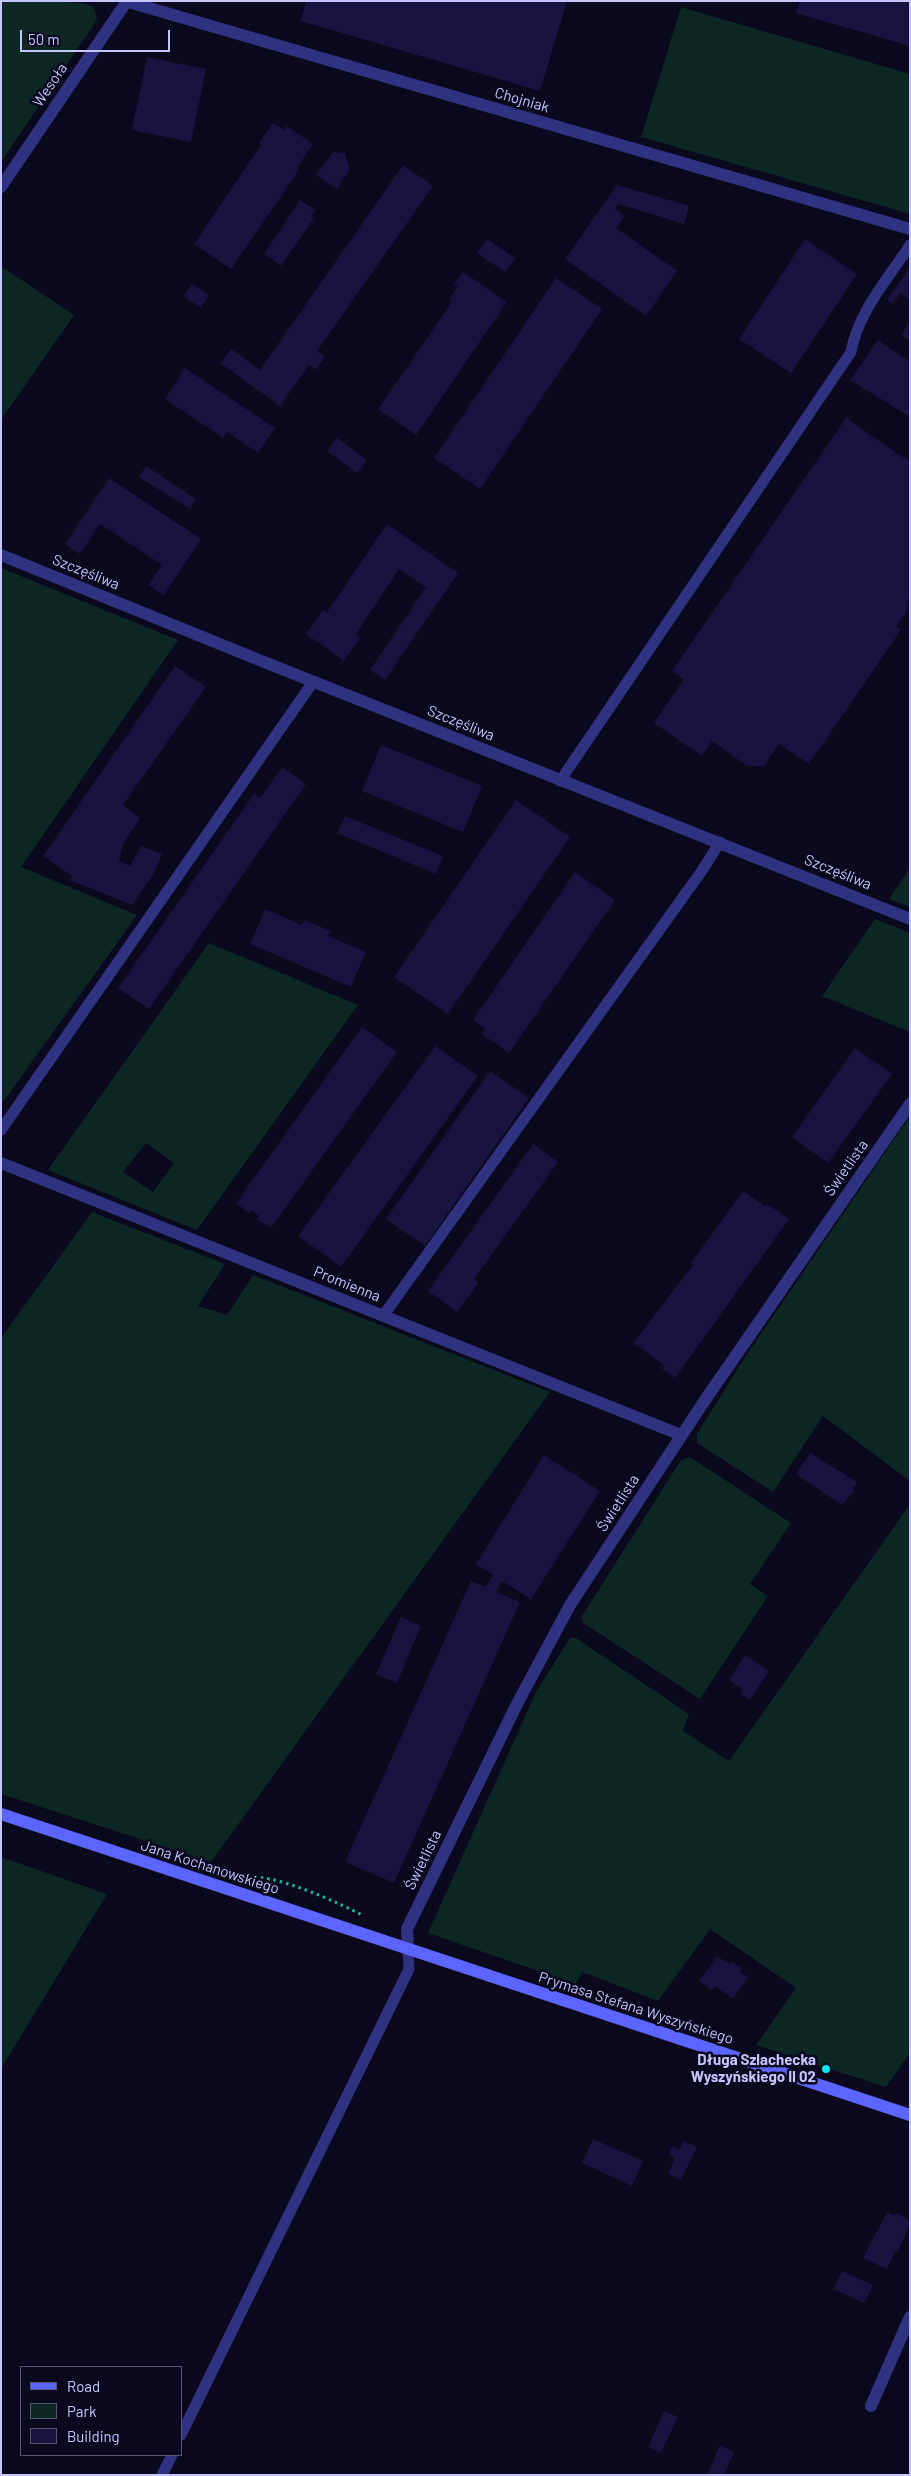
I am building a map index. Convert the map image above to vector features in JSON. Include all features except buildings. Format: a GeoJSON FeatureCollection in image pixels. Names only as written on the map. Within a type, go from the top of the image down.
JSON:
{"type":"FeatureCollection","features":[{"type":"Feature","properties":{"kind":"street","name":"Wesoła"},"geometry":{"type":"LineString","coordinates":[[1,187],[126,1]]}},
{"type":"Feature","properties":{"kind":"street","name":"Chojniak"},"geometry":{"type":"LineString","coordinates":[[126,1],[910,229]]}},
{"type":"Feature","properties":{"kind":"street","name":"Szczęśliwa"},"geometry":{"type":"LineString","coordinates":[[1,555],[560,781],[720,842],[910,919]]}},
{"type":"Feature","properties":{"kind":"street","name":"Świetlista"},"geometry":{"type":"LineString","coordinates":[[408,1949],[408,1929],[522,1695],[570,1605],[681,1435],[910,1104]]}},
{"type":"Feature","properties":{"kind":"street","name":"Promienna"},"geometry":{"type":"LineString","coordinates":[[1,1163],[681,1435]]}},
{"type":"Feature","properties":{"kind":"street","name":"Jana Kochanowskiego"},"geometry":{"type":"LineString","coordinates":[[1,1814],[408,1949]]}},
{"type":"Feature","properties":{"kind":"street","name":"Prymasa Stefana Wyszyńskiego"},"geometry":{"type":"LineString","coordinates":[[408,1949],[910,2115]]}},
{"type":"Feature","properties":{"kind":"street"},"geometry":{"type":"LineString","coordinates":[[871,2406],[910,2317]]}},
{"type":"Feature","properties":{"kind":"lane"},"geometry":{"type":"LineString","coordinates":[[560,781],[851,352],[855,331],[862,317],[910,245]]}},
{"type":"Feature","properties":{"kind":"lane"},"geometry":{"type":"LineString","coordinates":[[1,1130],[313,682]]}},
{"type":"Feature","properties":{"kind":"lane"},"geometry":{"type":"LineString","coordinates":[[383,1316],[701,872],[720,842]]}},
{"type":"Feature","properties":{"kind":"lane"},"geometry":{"type":"LineString","coordinates":[[182,2433],[408,1969],[408,1949]]}},
{"type":"Feature","properties":{"kind":"lane"},"geometry":{"type":"LineString","coordinates":[[162,2475],[172,2456]]}},
{"type":"Feature","properties":{"kind":"path"},"geometry":{"type":"LineString","coordinates":[[244,1882],[254,1876],[260,1876],[342,1904],[367,1918]]}},
{"type":"Feature","properties":{"kind":"green space"},"geometry":{"type":"Polygon","coordinates":[[[1,1],[48,1],[85,4],[93,7],[97,20],[1,162],[1,1]]]}},
{"type":"Feature","properties":{"kind":"green space"},"geometry":{"type":"Polygon","coordinates":[[[681,7],[910,74],[910,214],[641,137],[681,7]]]}},
{"type":"Feature","properties":{"kind":"green space"},"geometry":{"type":"Polygon","coordinates":[[[1,266],[74,315],[1,420],[1,266]]]}},
{"type":"Feature","properties":{"kind":"green space"},"geometry":{"type":"Polygon","coordinates":[[[1,568],[178,640],[21,867],[137,915],[1,1105],[1,568]]]}},
{"type":"Feature","properties":{"kind":"green space"},"geometry":{"type":"Polygon","coordinates":[[[910,868],[910,907],[889,899],[910,868]]]}},
{"type":"Feature","properties":{"kind":"green space"},"geometry":{"type":"Polygon","coordinates":[[[875,919],[910,933],[910,1032],[822,996],[875,919]]]}},
{"type":"Feature","properties":{"kind":"green space"},"geometry":{"type":"Polygon","coordinates":[[[209,943],[358,1005],[197,1230],[48,1170],[209,943]],[[146,1143],[123,1172],[153,1192],[174,1163],[146,1143]]]}},
{"type":"Feature","properties":{"kind":"green space"},"geometry":{"type":"Polygon","coordinates":[[[910,1116],[910,1481],[823,1416],[773,1492],[697,1443],[697,1434],[745,1357],[910,1116]]]}},
{"type":"Feature","properties":{"kind":"green space"},"geometry":{"type":"Polygon","coordinates":[[[92,1212],[225,1264],[198,1306],[227,1315],[253,1275],[550,1392],[211,1862],[1,1794],[1,1338],[92,1212]]]}},
{"type":"Feature","properties":{"kind":"green space"},"geometry":{"type":"Polygon","coordinates":[[[690,1457],[791,1523],[750,1584],[768,1596],[700,1699],[583,1623],[582,1616],[681,1460],[690,1457]]]}},
{"type":"Feature","properties":{"kind":"green space"},"geometry":{"type":"Polygon","coordinates":[[[910,1504],[910,2053],[886,2087],[756,2045],[796,1988],[710,1929],[658,2001],[582,1972],[576,1984],[428,1933],[536,1692],[570,1638],[576,1638],[689,1714],[683,1731],[729,1761],[910,1504]]]}},
{"type":"Feature","properties":{"kind":"green space"},"geometry":{"type":"Polygon","coordinates":[[[1,1857],[107,1894],[1,2069],[1,1857]]]}},
{"type":"Feature","properties":{"kind":"place","name":"Długa Szlachecka Wyszyńskiego II 02"},"geometry":{"type":"Point","coordinates":[826,2069]}}]}
